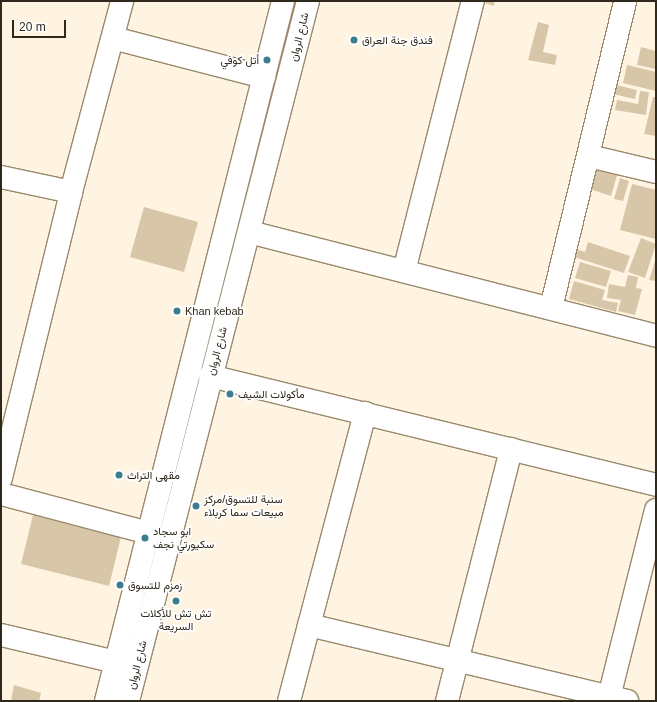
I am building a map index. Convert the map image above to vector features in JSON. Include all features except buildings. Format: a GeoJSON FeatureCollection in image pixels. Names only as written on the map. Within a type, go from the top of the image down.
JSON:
{"type":"FeatureCollection","features":[{"type":"Feature","properties":{"kind":"street"},"geometry":{"type":"LineString","coordinates":[[1,478],[71,192],[122,1]]}},
{"type":"Feature","properties":{"kind":"street","name":"شارع الروان"},"geometry":{"type":"LineString","coordinates":[[106,701],[283,1]]}},
{"type":"Feature","properties":{"kind":"street","name":"شارع الروان"},"geometry":{"type":"LineString","coordinates":[[128,701],[210,376],[249,232],[308,1]]}},
{"type":"Feature","properties":{"kind":"street"},"geometry":{"type":"LineString","coordinates":[[404,271],[473,1]]}},
{"type":"Feature","properties":{"kind":"street"},"geometry":{"type":"LineString","coordinates":[[551,308],[589,156],[625,1]]}},
{"type":"Feature","properties":{"kind":"street"},"geometry":{"type":"LineString","coordinates":[[113,38],[264,77]]}},
{"type":"Feature","properties":{"kind":"street"},"geometry":{"type":"LineString","coordinates":[[589,156],[656,172]]}},
{"type":"Feature","properties":{"kind":"street"},"geometry":{"type":"LineString","coordinates":[[1,177],[71,192]]}},
{"type":"Feature","properties":{"kind":"street"},"geometry":{"type":"LineString","coordinates":[[249,232],[656,336]]}},
{"type":"Feature","properties":{"kind":"street"},"geometry":{"type":"LineString","coordinates":[[210,376],[656,485]]}},
{"type":"Feature","properties":{"kind":"street"},"geometry":{"type":"LineString","coordinates":[[289,701],[365,413]]}},
{"type":"Feature","properties":{"kind":"street"},"geometry":{"type":"LineString","coordinates":[[447,701],[511,449]]}},
{"type":"Feature","properties":{"kind":"street"},"geometry":{"type":"LineString","coordinates":[[1,494],[148,533]]}},
{"type":"Feature","properties":{"kind":"street"},"geometry":{"type":"LineString","coordinates":[[309,625],[458,660],[615,700],[656,510]]}},
{"type":"Feature","properties":{"kind":"street"},"geometry":{"type":"LineString","coordinates":[[1,635],[116,662]]}},
{"type":"Feature","properties":{"kind":"place","name":"فندق جنة العراق"},"geometry":{"type":"Point","coordinates":[354,40]}},
{"type":"Feature","properties":{"kind":"place","name":"أتل كوفي"},"geometry":{"type":"Point","coordinates":[267,60]}},
{"type":"Feature","properties":{"kind":"place","name":"Khan kebab"},"geometry":{"type":"Point","coordinates":[177,311]}},
{"type":"Feature","properties":{"kind":"place","name":"مأكولات الشيف"},"geometry":{"type":"Point","coordinates":[230,394]}},
{"type":"Feature","properties":{"kind":"place","name":"مقهى التراث"},"geometry":{"type":"Point","coordinates":[119,475]}},
{"type":"Feature","properties":{"kind":"place","name":"سنبة للتسوق/مركز مبيعات سما كربلاء"},"geometry":{"type":"Point","coordinates":[196,506]}},
{"type":"Feature","properties":{"kind":"place","name":"ابو سجاد سكيورتي نجف"},"geometry":{"type":"Point","coordinates":[145,538]}},
{"type":"Feature","properties":{"kind":"place","name":"زمزم للتسوق"},"geometry":{"type":"Point","coordinates":[120,585]}},
{"type":"Feature","properties":{"kind":"place","name":"تش تش للأكلات السريعة"},"geometry":{"type":"Point","coordinates":[176,601]}}]}
